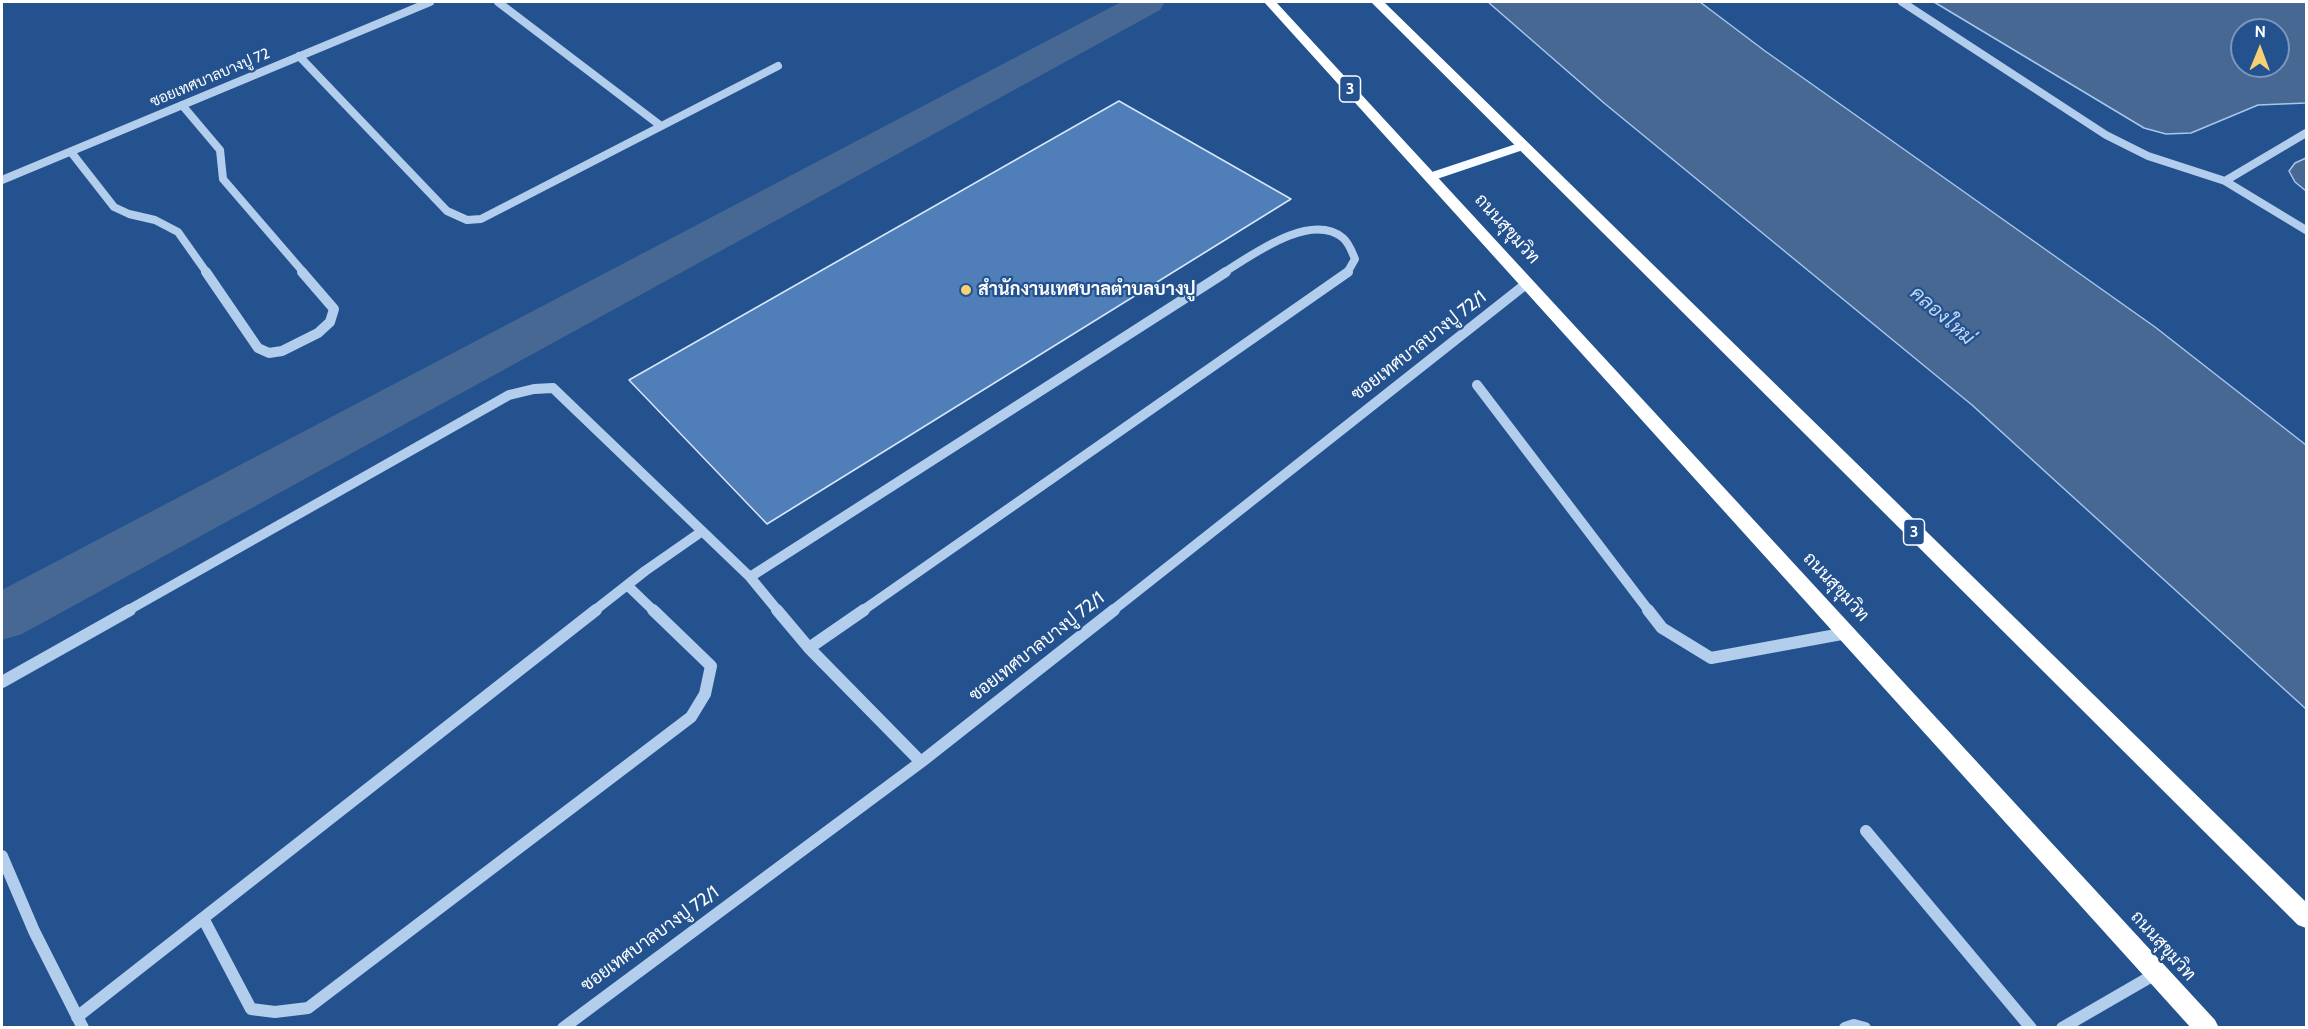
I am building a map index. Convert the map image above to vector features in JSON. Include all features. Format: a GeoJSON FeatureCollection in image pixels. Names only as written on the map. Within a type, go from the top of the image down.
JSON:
{"type":"FeatureCollection","features":[{"type":"Feature","properties":{"kind":"highway","name":"ถนนสุขุมวิท"},"geometry":{"type":"LineString","coordinates":[[1270,2],[2207,1028]]}},
{"type":"Feature","properties":{"kind":"highway","name":"3"},"geometry":{"type":"LineString","coordinates":[[1377,2],[2307,917]]}},
{"type":"Feature","properties":{"kind":"main road"},"geometry":{"type":"LineString","coordinates":[[1430,177],[1522,146]]}},
{"type":"Feature","properties":{"kind":"street","name":"ซอยเทศบาลบางปู 72"},"geometry":{"type":"LineString","coordinates":[[2,180],[430,2]]}},
{"type":"Feature","properties":{"kind":"street"},"geometry":{"type":"LineString","coordinates":[[498,2],[661,126]]}},
{"type":"Feature","properties":{"kind":"street"},"geometry":{"type":"LineString","coordinates":[[1902,2],[2106,135],[2148,156],[2225,181],[2307,230]]}},
{"type":"Feature","properties":{"kind":"street"},"geometry":{"type":"LineString","coordinates":[[299,56],[447,211],[467,220],[481,219],[778,66]]}},
{"type":"Feature","properties":{"kind":"street"},"geometry":{"type":"LineString","coordinates":[[71,152],[114,207],[155,220],[178,232],[258,348],[269,353],[282,351],[318,333],[330,322],[334,309],[223,179],[220,150],[182,105]]}},
{"type":"Feature","properties":{"kind":"street"},"geometry":{"type":"LineString","coordinates":[[2225,181],[2307,133]]}},
{"type":"Feature","properties":{"kind":"street"},"geometry":{"type":"LineString","coordinates":[[750,577],[1266,246],[1292,233],[1323,230],[1344,239],[1355,259],[1346,274],[809,648]]}},
{"type":"Feature","properties":{"kind":"street","name":"ซอยเทศบาลบางปู 72/1"},"geometry":{"type":"LineString","coordinates":[[563,1028],[921,762],[1526,284]]}},
{"type":"Feature","properties":{"kind":"street"},"geometry":{"type":"LineString","coordinates":[[1477,385],[1662,628],[1711,658],[1847,633]]}},
{"type":"Feature","properties":{"kind":"street"},"geometry":{"type":"LineString","coordinates":[[2,682],[510,395],[534,389],[553,388],[750,577],[809,648],[921,762]]}},
{"type":"Feature","properties":{"kind":"street"},"geometry":{"type":"LineString","coordinates":[[2,856],[34,931],[80,1022],[204,918],[627,585],[701,532]]}},
{"type":"Feature","properties":{"kind":"street"},"geometry":{"type":"LineString","coordinates":[[204,918],[251,1009],[275,1012],[308,1008],[691,717],[705,694],[711,666],[627,585]]}},
{"type":"Feature","properties":{"kind":"street"},"geometry":{"type":"LineString","coordinates":[[1866,831],[2031,1028]]}},
{"type":"Feature","properties":{"kind":"street"},"geometry":{"type":"LineString","coordinates":[[2062,1028],[2157,972]]}},
{"type":"Feature","properties":{"kind":"street"},"geometry":{"type":"LineString","coordinates":[[1845,1028],[1854,1025],[1865,1028]]}},
{"type":"Feature","properties":{"kind":"water","name":"คลองใหม่"},"geometry":{"type":"Polygon","coordinates":[[[1488,2],[1700,2],[1765,51],[2155,327],[2306,445],[2306,709],[1972,405],[1604,103],[1488,2]]]}},
{"type":"Feature","properties":{"kind":"water"},"geometry":{"type":"Polygon","coordinates":[[[1934,2],[2306,2],[2306,103],[2258,105],[2191,133],[2166,134],[2144,128],[1934,2]]]}},
{"type":"Feature","properties":{"kind":"water"},"geometry":{"type":"Polygon","coordinates":[[[2306,158],[2306,191],[2295,182],[2289,171],[2295,163],[2306,158]]]}},
{"type":"Feature","properties":{"kind":"building","name":"สำนักงานเทศบาลตำบลบางปู"},"geometry":{"type":"Polygon","coordinates":[[[1119,101],[1291,199],[767,524],[629,380],[1119,101]]]}},
{"type":"Feature","properties":{"kind":"waterway"},"geometry":{"type":"LineString","coordinates":[[2,617],[1147,2]]}},
{"type":"Feature","properties":{"kind":"place","name":"สำนักงานเทศบาลตำบลบางปู"},"geometry":{"type":"Point","coordinates":[966,290]}}]}
